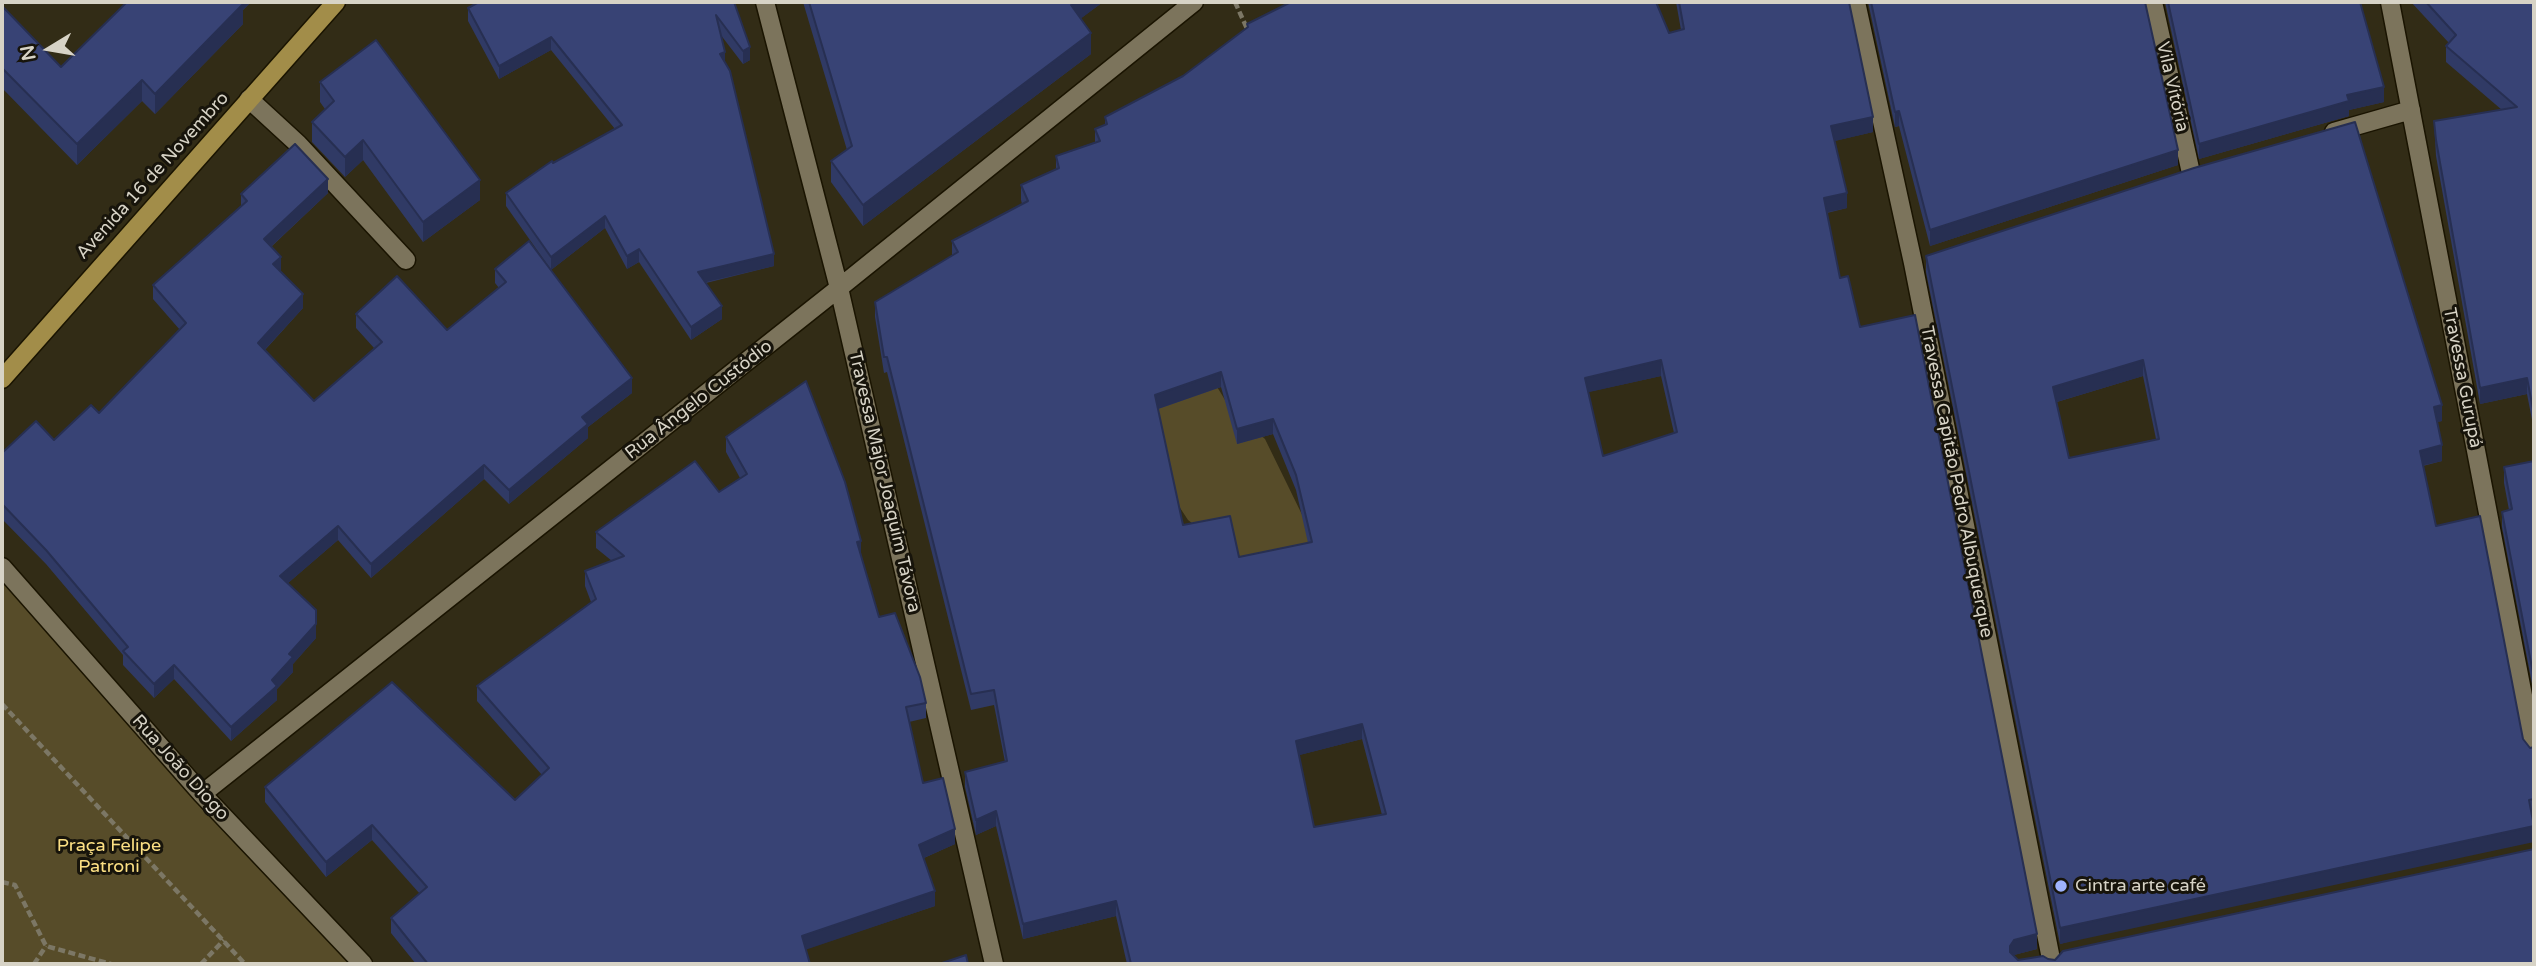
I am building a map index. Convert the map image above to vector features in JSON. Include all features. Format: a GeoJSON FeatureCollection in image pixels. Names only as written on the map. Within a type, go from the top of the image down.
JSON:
{"type":"FeatureCollection","features":[{"type":"Feature","properties":{"kind":"main road","name":"Avenida 16 de Novembro"},"geometry":{"type":"LineString","coordinates":[[2,379],[336,2]]}},
{"type":"Feature","properties":{"kind":"street","name":"Travessa Major Joaquim Távora"},"geometry":{"type":"LineString","coordinates":[[765,2],[839,288],[994,964]]}},
{"type":"Feature","properties":{"kind":"street","name":"Rua Ângelo Custódio"},"geometry":{"type":"LineString","coordinates":[[202,794],[1194,2]]}},
{"type":"Feature","properties":{"kind":"street","name":"Travessa Capitão Pedro Albuquerque"},"geometry":{"type":"LineString","coordinates":[[1856,2],[1913,263],[2055,959]]}},
{"type":"Feature","properties":{"kind":"street","name":"Vila Vitória"},"geometry":{"type":"LineString","coordinates":[[2153,2],[2191,173]]}},
{"type":"Feature","properties":{"kind":"street","name":"Travessa Gurupá"},"geometry":{"type":"LineString","coordinates":[[2390,2],[2534,753]]}},
{"type":"Feature","properties":{"kind":"street"},"geometry":{"type":"LineString","coordinates":[[249,99],[298,144],[406,260]]}},
{"type":"Feature","properties":{"kind":"street"},"geometry":{"type":"LineString","coordinates":[[2320,136],[2411,110]]}},
{"type":"Feature","properties":{"kind":"street"},"geometry":{"type":"LineString","coordinates":[[1913,263],[1934,256]]}},
{"type":"Feature","properties":{"kind":"street","name":"Rua João Diogo"},"geometry":{"type":"LineString","coordinates":[[2,567],[202,794],[363,964]]}},
{"type":"Feature","properties":{"kind":"street"},"geometry":{"type":"LineString","coordinates":[[2031,962],[2055,959]]}},
{"type":"Feature","properties":{"kind":"path"},"geometry":{"type":"LineString","coordinates":[[1236,2],[1252,40]]}},
{"type":"Feature","properties":{"kind":"path"},"geometry":{"type":"LineString","coordinates":[[2,704],[245,964]]}},
{"type":"Feature","properties":{"kind":"path"},"geometry":{"type":"LineString","coordinates":[[2,882],[15,885],[46,946],[111,964]]}},
{"type":"Feature","properties":{"kind":"path"},"geometry":{"type":"LineString","coordinates":[[201,964],[224,940]]}},
{"type":"Feature","properties":{"kind":"path"},"geometry":{"type":"LineString","coordinates":[[34,964],[46,946]]}},
{"type":"Feature","properties":{"kind":"green space"},"geometry":{"type":"Polygon","coordinates":[[[1122,161],[1211,377],[1230,408],[1265,439],[1312,535],[1322,548],[1266,580],[1188,520],[1152,465],[1122,161]]]}},
{"type":"Feature","properties":{"kind":"green space","name":"Praça Felipe Patroni"},"geometry":{"type":"Polygon","coordinates":[[[2,577],[356,964],[2,964],[2,577]]]}},
{"type":"Feature","properties":{"kind":"building"},"geometry":{"type":"Polygon","coordinates":[[[127,2],[243,4],[155,94],[142,80],[77,144],[2,68],[2,6],[61,67],[127,2]]]}},
{"type":"Feature","properties":{"kind":"building"},"geometry":{"type":"Polygon","coordinates":[[[479,2],[734,2],[750,47],[743,51],[716,15],[725,52],[720,54],[730,71],[774,254],[698,272],[722,306],[691,327],[639,249],[627,256],[605,216],[551,257],[506,193],[552,161],[553,163],[622,125],[551,37],[499,66],[468,8],[479,2]]]}},
{"type":"Feature","properties":{"kind":"building"},"geometry":{"type":"Polygon","coordinates":[[[809,2],[1075,2],[1071,5],[1091,33],[863,205],[831,161],[852,146],[809,2]]]}},
{"type":"Feature","properties":{"kind":"building"},"geometry":{"type":"Polygon","coordinates":[[[1291,2],[1656,2],[1669,33],[1684,29],[1679,2],[1849,2],[1873,117],[1831,126],[1847,193],[1824,198],[1840,278],[1848,276],[1860,327],[1915,315],[2037,934],[2014,940],[2010,952],[2018,960],[2043,956],[2055,960],[2063,951],[2534,849],[2534,964],[1131,964],[1116,901],[1023,924],[996,811],[976,820],[965,772],[1007,761],[994,690],[971,694],[887,357],[884,357],[875,302],[958,252],[952,241],[1028,201],[1021,185],[1059,168],[1056,156],[1100,141],[1095,129],[1107,124],[1105,117],[1183,76],[1248,27],[1247,24],[1291,2]],[[1661,360],[1585,378],[1603,456],[1677,432],[1661,360]],[[1221,372],[1155,395],[1183,525],[1230,516],[1239,557],[1312,542],[1296,475],[1273,419],[1237,429],[1221,372]],[[1362,724],[1296,741],[1314,827],[1386,814],[1362,724]]]}},
{"type":"Feature","properties":{"kind":"building"},"geometry":{"type":"Polygon","coordinates":[[[1871,2],[2145,2],[2178,150],[1930,230],[1899,111],[1895,112],[1871,2]]]}},
{"type":"Feature","properties":{"kind":"building"},"geometry":{"type":"Polygon","coordinates":[[[2168,2],[2360,2],[2384,87],[2347,95],[2349,101],[2199,144],[2168,2]]]}},
{"type":"Feature","properties":{"kind":"building"},"geometry":{"type":"Polygon","coordinates":[[[2426,2],[2534,2],[2534,414],[2527,378],[2480,388],[2434,121],[2517,107],[2446,46],[2456,35],[2426,2]]]}},
{"type":"Feature","properties":{"kind":"building"},"geometry":{"type":"Polygon","coordinates":[[[376,40],[480,180],[423,222],[363,140],[345,157],[312,122],[334,101],[320,82],[376,40]]]}},
{"type":"Feature","properties":{"kind":"building"},"geometry":{"type":"Polygon","coordinates":[[[2355,122],[2442,405],[2434,407],[2442,445],[2420,451],[2436,526],[2480,516],[2523,739],[2530,748],[2534,747],[2534,799],[2529,800],[2534,826],[2060,928],[1926,256],[2194,168],[2355,122]],[[2143,360],[2053,387],[2069,458],[2159,439],[2143,360]]]}},
{"type":"Feature","properties":{"kind":"building"},"geometry":{"type":"Polygon","coordinates":[[[295,144],[328,179],[264,239],[281,257],[273,264],[303,294],[258,343],[314,401],[382,342],[356,314],[397,276],[447,330],[506,282],[495,269],[529,241],[632,378],[582,417],[588,424],[509,490],[484,465],[371,564],[338,526],[280,576],[316,610],[316,624],[289,654],[293,657],[272,680],[277,686],[231,727],[174,665],[154,684],[123,651],[128,647],[46,550],[2,504],[2,453],[36,421],[54,440],[91,405],[99,413],[186,323],[153,285],[247,201],[241,194],[295,144]]]}},
{"type":"Feature","properties":{"kind":"building"},"geometry":{"type":"Polygon","coordinates":[[[806,381],[845,482],[861,541],[857,542],[879,617],[895,613],[920,677],[926,703],[906,707],[923,783],[943,778],[955,829],[919,845],[935,891],[802,936],[810,964],[428,964],[391,918],[427,887],[372,825],[326,862],[265,787],[392,682],[515,800],[549,768],[477,686],[596,599],[585,571],[624,556],[596,532],[695,461],[719,492],[747,474],[726,437],[806,381]]]}},
{"type":"Feature","properties":{"kind":"building"},"geometry":{"type":"Polygon","coordinates":[[[2534,461],[2534,678],[2502,512],[2512,509],[2504,467],[2534,461]]]}},
{"type":"Feature","properties":{"kind":"building"},"geometry":{"type":"Polygon","coordinates":[[[966,955],[968,964],[939,964],[966,955]]]}},
{"type":"Feature","properties":{"kind":"place","name":"Cintra arte café"},"geometry":{"type":"Point","coordinates":[2061,886]}}]}
